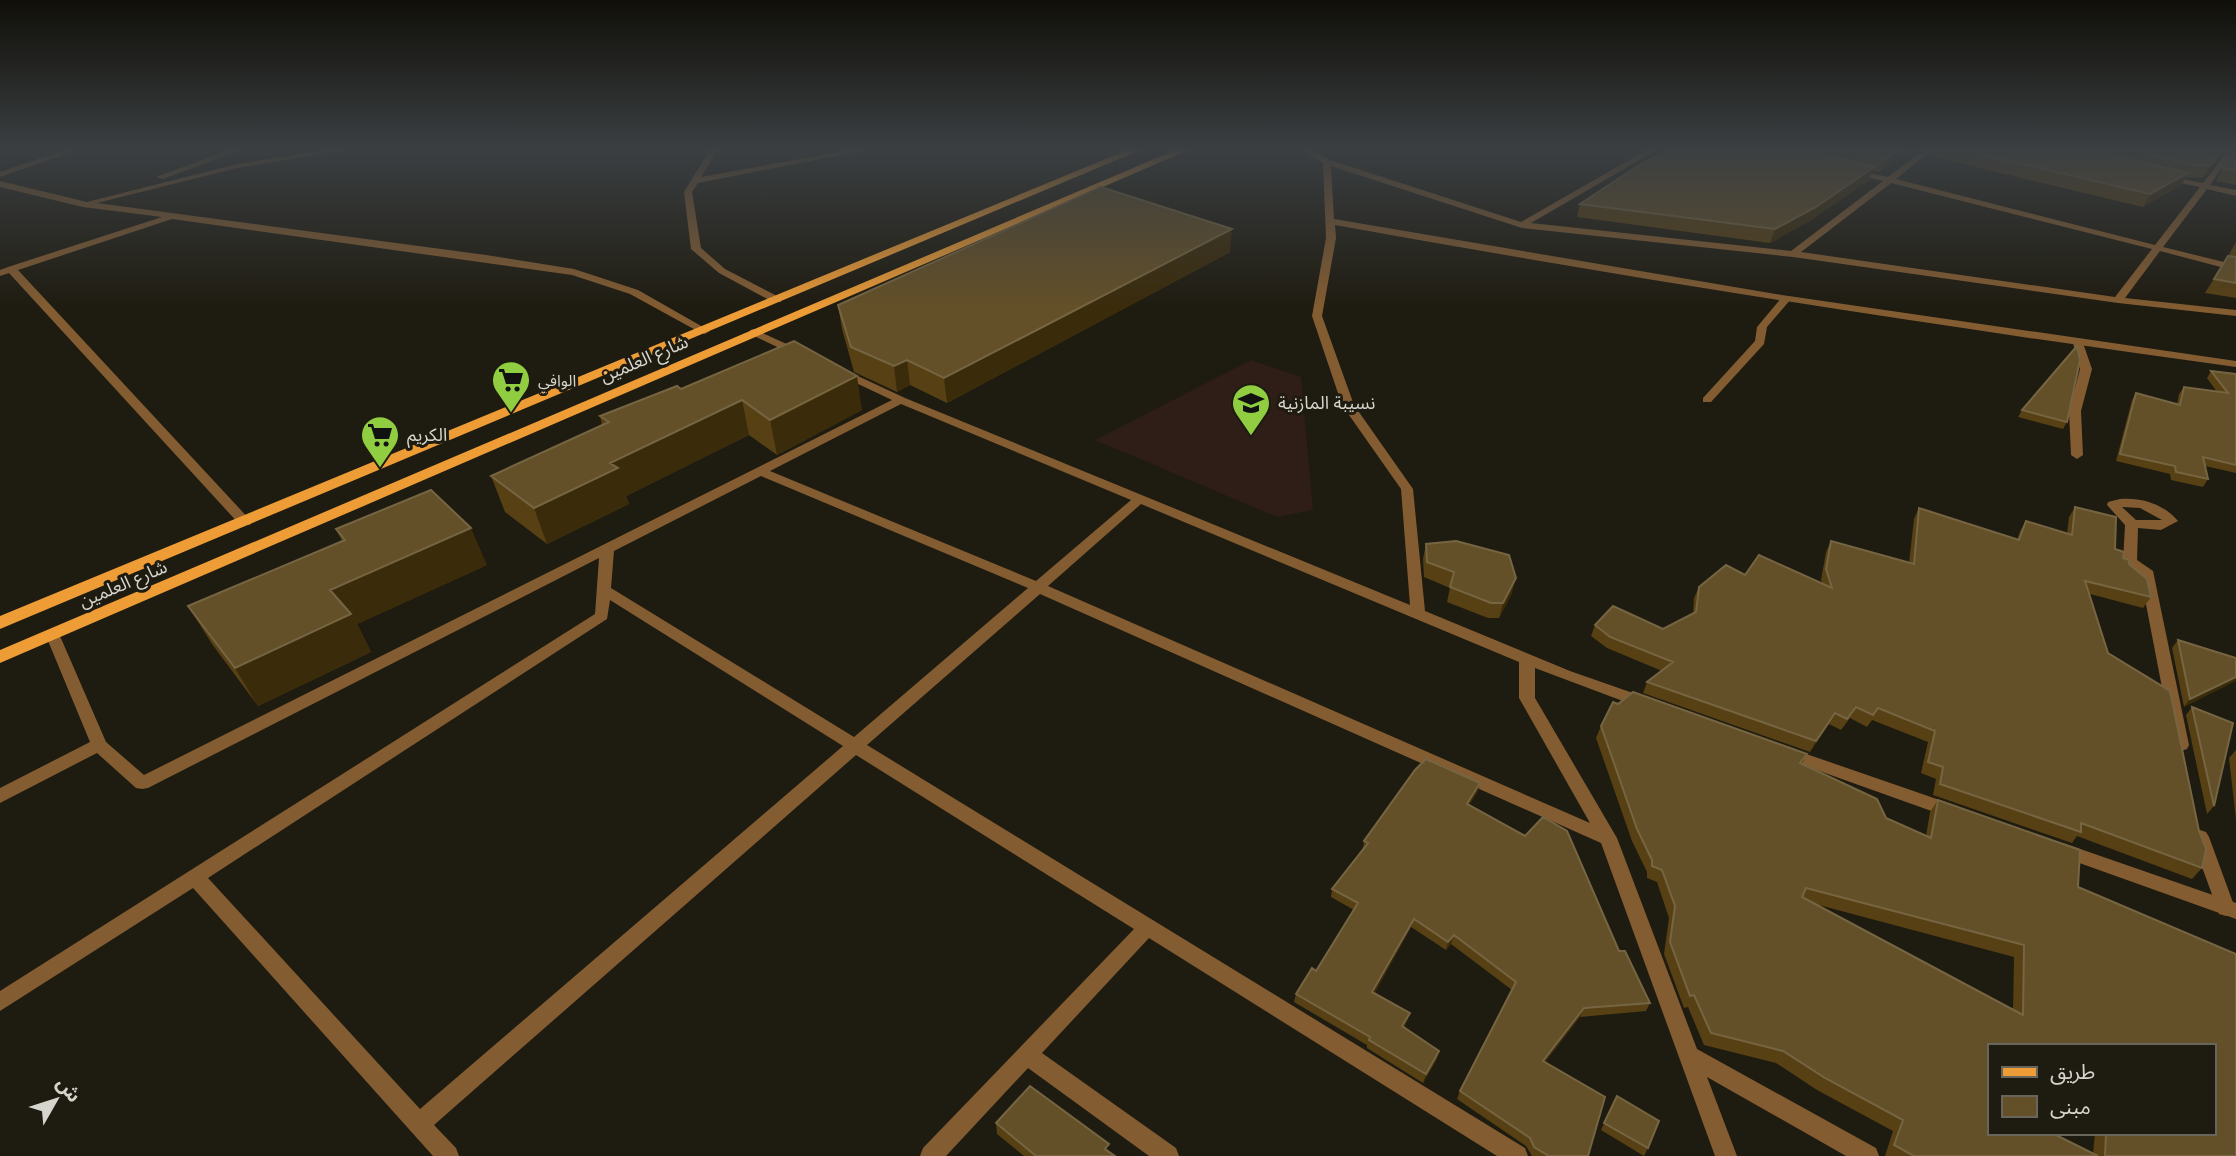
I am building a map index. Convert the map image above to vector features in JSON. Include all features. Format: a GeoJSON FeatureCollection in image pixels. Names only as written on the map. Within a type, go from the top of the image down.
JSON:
{"type":"FeatureCollection","features":[{"type":"Feature","properties":{"kind":"main road","name":"شارع العلمين"},"geometry":{"type":"LineString","coordinates":[[0,623],[1011,202]]}},
{"type":"Feature","properties":{"kind":"main road","name":"شارع العلمين"},"geometry":{"type":"LineString","coordinates":[[0,657],[1061,202]]}},
{"type":"Feature","properties":{"kind":"street"},"geometry":{"type":"LineString","coordinates":[[74,202],[573,272],[634,292],[705,331]]}},
{"type":"Feature","properties":{"kind":"street"},"geometry":{"type":"LineString","coordinates":[[83,204],[89,202]]}},
{"type":"Feature","properties":{"kind":"street"},"geometry":{"type":"LineString","coordinates":[[83,204],[91,202]]}},
{"type":"Feature","properties":{"kind":"street"},"geometry":{"type":"LineString","coordinates":[[689,202],[696,249],[722,271],[777,300]]}},
{"type":"Feature","properties":{"kind":"street"},"geometry":{"type":"LineString","coordinates":[[1329,202],[1331,238],[1317,316],[1348,405],[1407,489],[1418,614]]}},
{"type":"Feature","properties":{"kind":"street"},"geometry":{"type":"LineString","coordinates":[[1451,202],[1522,225],[1793,254],[2118,300],[2236,313]]}},
{"type":"Feature","properties":{"kind":"street"},"geometry":{"type":"LineString","coordinates":[[1522,225],[1562,202]]}},
{"type":"Feature","properties":{"kind":"street"},"geometry":{"type":"LineString","coordinates":[[1793,254],[1862,202]]}},
{"type":"Feature","properties":{"kind":"street"},"geometry":{"type":"LineString","coordinates":[[1973,202],[2236,268]]}},
{"type":"Feature","properties":{"kind":"street"},"geometry":{"type":"LineString","coordinates":[[2118,300],[2192,202]]}},
{"type":"Feature","properties":{"kind":"street"},"geometry":{"type":"LineString","coordinates":[[173,216],[5,271],[244,522]]}},
{"type":"Feature","properties":{"kind":"street"},"geometry":{"type":"LineString","coordinates":[[1330,221],[1500,253],[1786,299],[2078,343],[2236,363]]}},
{"type":"Feature","properties":{"kind":"street"},"geometry":{"type":"LineString","coordinates":[[1707,400],[1760,342],[1762,327],[1786,299]]}},
{"type":"Feature","properties":{"kind":"street"},"geometry":{"type":"LineString","coordinates":[[754,332],[901,400],[1527,659],[1656,707]]}},
{"type":"Feature","properties":{"kind":"street"},"geometry":{"type":"LineString","coordinates":[[2077,455],[2075,411],[2086,369],[2078,343]]}},
{"type":"Feature","properties":{"kind":"street"},"geometry":{"type":"LineString","coordinates":[[53,636],[99,745],[142,783],[901,400]]}},
{"type":"Feature","properties":{"kind":"street"},"geometry":{"type":"LineString","coordinates":[[760,471],[1037,587],[1608,838]]}},
{"type":"Feature","properties":{"kind":"street"},"geometry":{"type":"LineString","coordinates":[[419,1124],[1140,499]]}},
{"type":"Feature","properties":{"kind":"street"},"geometry":{"type":"LineString","coordinates":[[2132,524],[2130,562],[2146,571],[2184,764]]}},
{"type":"Feature","properties":{"kind":"street"},"geometry":{"type":"LineString","coordinates":[[0,1002],[602,616],[607,548]]}},
{"type":"Feature","properties":{"kind":"street"},"geometry":{"type":"LineString","coordinates":[[604,590],[1517,1156]]}},
{"type":"Feature","properties":{"kind":"street"},"geometry":{"type":"LineString","coordinates":[[1527,659],[1527,698],[1608,838],[1726,1156]]}},
{"type":"Feature","properties":{"kind":"street"},"geometry":{"type":"LineString","coordinates":[[0,796],[99,745]]}},
{"type":"Feature","properties":{"kind":"street"},"geometry":{"type":"LineString","coordinates":[[1772,748],[1967,817]]}},
{"type":"Feature","properties":{"kind":"street"},"geometry":{"type":"LineString","coordinates":[[2195,816],[2201,842],[2231,910]]}},
{"type":"Feature","properties":{"kind":"street"},"geometry":{"type":"LineString","coordinates":[[2045,844],[2231,910]]}},
{"type":"Feature","properties":{"kind":"street"},"geometry":{"type":"LineString","coordinates":[[195,877],[448,1156]]}},
{"type":"Feature","properties":{"kind":"street"},"geometry":{"type":"LineString","coordinates":[[931,1156],[1148,927]]}},
{"type":"Feature","properties":{"kind":"street"},"geometry":{"type":"LineString","coordinates":[[1027,1055],[1168,1156]]}},
{"type":"Feature","properties":{"kind":"street"},"geometry":{"type":"LineString","coordinates":[[1688,1055],[1868,1156]]}},
{"type":"Feature","properties":{"kind":"shaded area"},"geometry":{"type":"Polygon","coordinates":[[[1251,360],[1301,377],[1313,510],[1277,517],[1095,440],[1251,360]]]}},
{"type":"Feature","properties":{"kind":"building"},"geometry":{"type":"Polygon","coordinates":[[[1068,202],[1148,202],[1232,229],[944,378],[907,360],[894,366],[851,347],[838,305],[1068,202]]]}},
{"type":"Feature","properties":{"kind":"building"},"geometry":{"type":"Polygon","coordinates":[[[1583,202],[1823,202],[1775,229],[1580,204],[1583,202]]]}},
{"type":"Feature","properties":{"kind":"building"},"geometry":{"type":"Polygon","coordinates":[[[2228,256],[2236,257],[2236,283],[2214,279],[2228,256]]]}},
{"type":"Feature","properties":{"kind":"building"},"geometry":{"type":"Polygon","coordinates":[[[794,341],[857,376],[770,420],[742,400],[610,463],[618,468],[534,508],[491,476],[609,422],[600,416],[677,386],[681,389],[794,341]]]}},
{"type":"Feature","properties":{"kind":"building"},"geometry":{"type":"Polygon","coordinates":[[[2077,346],[2080,360],[2067,422],[2022,410],[2077,346]]]}},
{"type":"Feature","properties":{"kind":"building"},"geometry":{"type":"Polygon","coordinates":[[[2211,371],[2236,374],[2236,465],[2203,457],[2208,479],[2176,472],[2175,466],[2120,454],[2136,393],[2180,405],[2184,387],[2228,393],[2211,371]]]}},
{"type":"Feature","properties":{"kind":"building"},"geometry":{"type":"Polygon","coordinates":[[[431,490],[471,528],[330,590],[351,614],[235,668],[188,606],[345,540],[336,529],[431,490]]]}},
{"type":"Feature","properties":{"kind":"building"},"geometry":{"type":"Polygon","coordinates":[[[2075,507],[2116,517],[2115,549],[2124,552],[2123,558],[2129,560],[2129,564],[2147,579],[2151,597],[2085,581],[2108,653],[2170,691],[2199,831],[2206,849],[2202,868],[2081,823],[2081,832],[1940,784],[1943,767],[1928,762],[1935,731],[1878,708],[1873,715],[1856,707],[1847,719],[1835,713],[1816,741],[1647,682],[1673,662],[1610,637],[1595,625],[1613,606],[1663,629],[1696,612],[1699,587],[1726,565],[1745,575],[1759,555],[1832,588],[1826,569],[1831,541],[1914,564],[1919,508],[2019,540],[2026,521],[2072,535],[2075,507]]]}},
{"type":"Feature","properties":{"kind":"building"},"geometry":{"type":"Polygon","coordinates":[[[1456,541],[1509,555],[1516,578],[1503,603],[1491,603],[1450,587],[1454,572],[1427,562],[1426,544],[1456,541]]]}},
{"type":"Feature","properties":{"kind":"building"},"geometry":{"type":"Polygon","coordinates":[[[2178,640],[2236,658],[2236,677],[2190,699],[2178,640]]]}},
{"type":"Feature","properties":{"kind":"building"},"geometry":{"type":"Polygon","coordinates":[[[1633,692],[1807,754],[1800,763],[1877,799],[1886,818],[1931,838],[1938,800],[2080,850],[2078,887],[2236,954],[2236,1156],[2105,1156],[2106,1135],[2215,1135],[2215,1044],[1988,1044],[1988,1135],[2056,1135],[2098,1156],[1914,1156],[1894,1145],[1903,1120],[1825,1078],[1783,1051],[1711,1033],[1694,995],[1690,996],[1670,942],[1675,906],[1662,870],[1652,866],[1601,726],[1613,702],[1618,704],[1633,692]],[[1806,888],[1802,897],[2023,1015],[2024,945],[1806,888]]]}},
{"type":"Feature","properties":{"kind":"building"},"geometry":{"type":"Polygon","coordinates":[[[2192,707],[2233,723],[2214,806],[2192,707]]]}},
{"type":"Feature","properties":{"kind":"building"},"geometry":{"type":"Polygon","coordinates":[[[1426,759],[1480,783],[1467,804],[1525,836],[1543,817],[1567,831],[1619,951],[1625,951],[1650,1003],[1584,1008],[1543,1061],[1605,1097],[1588,1156],[1549,1156],[1534,1147],[1530,1138],[1460,1091],[1516,982],[1454,935],[1448,942],[1414,919],[1372,992],[1410,1013],[1402,1026],[1439,1051],[1426,1074],[1369,1040],[1370,1037],[1296,994],[1312,968],[1316,971],[1358,903],[1332,889],[1368,843],[1364,841],[1415,770],[1426,759]]]}},
{"type":"Feature","properties":{"kind":"building"},"geometry":{"type":"Polygon","coordinates":[[[1030,1086],[1109,1144],[1105,1149],[1115,1156],[1036,1156],[996,1123],[1030,1086]]]}},
{"type":"Feature","properties":{"kind":"building"},"geometry":{"type":"Polygon","coordinates":[[[1617,1096],[1659,1121],[1648,1148],[1604,1123],[1617,1096]]]}},
{"type":"Feature","properties":{"kind":"place","name":"الوافي"},"geometry":{"type":"Point","coordinates":[511,414]}},
{"type":"Feature","properties":{"kind":"place","name":"نسيبة المازنية"},"geometry":{"type":"Point","coordinates":[1251,437]}},
{"type":"Feature","properties":{"kind":"place","name":"الكريم"},"geometry":{"type":"Point","coordinates":[380,469]}}]}
